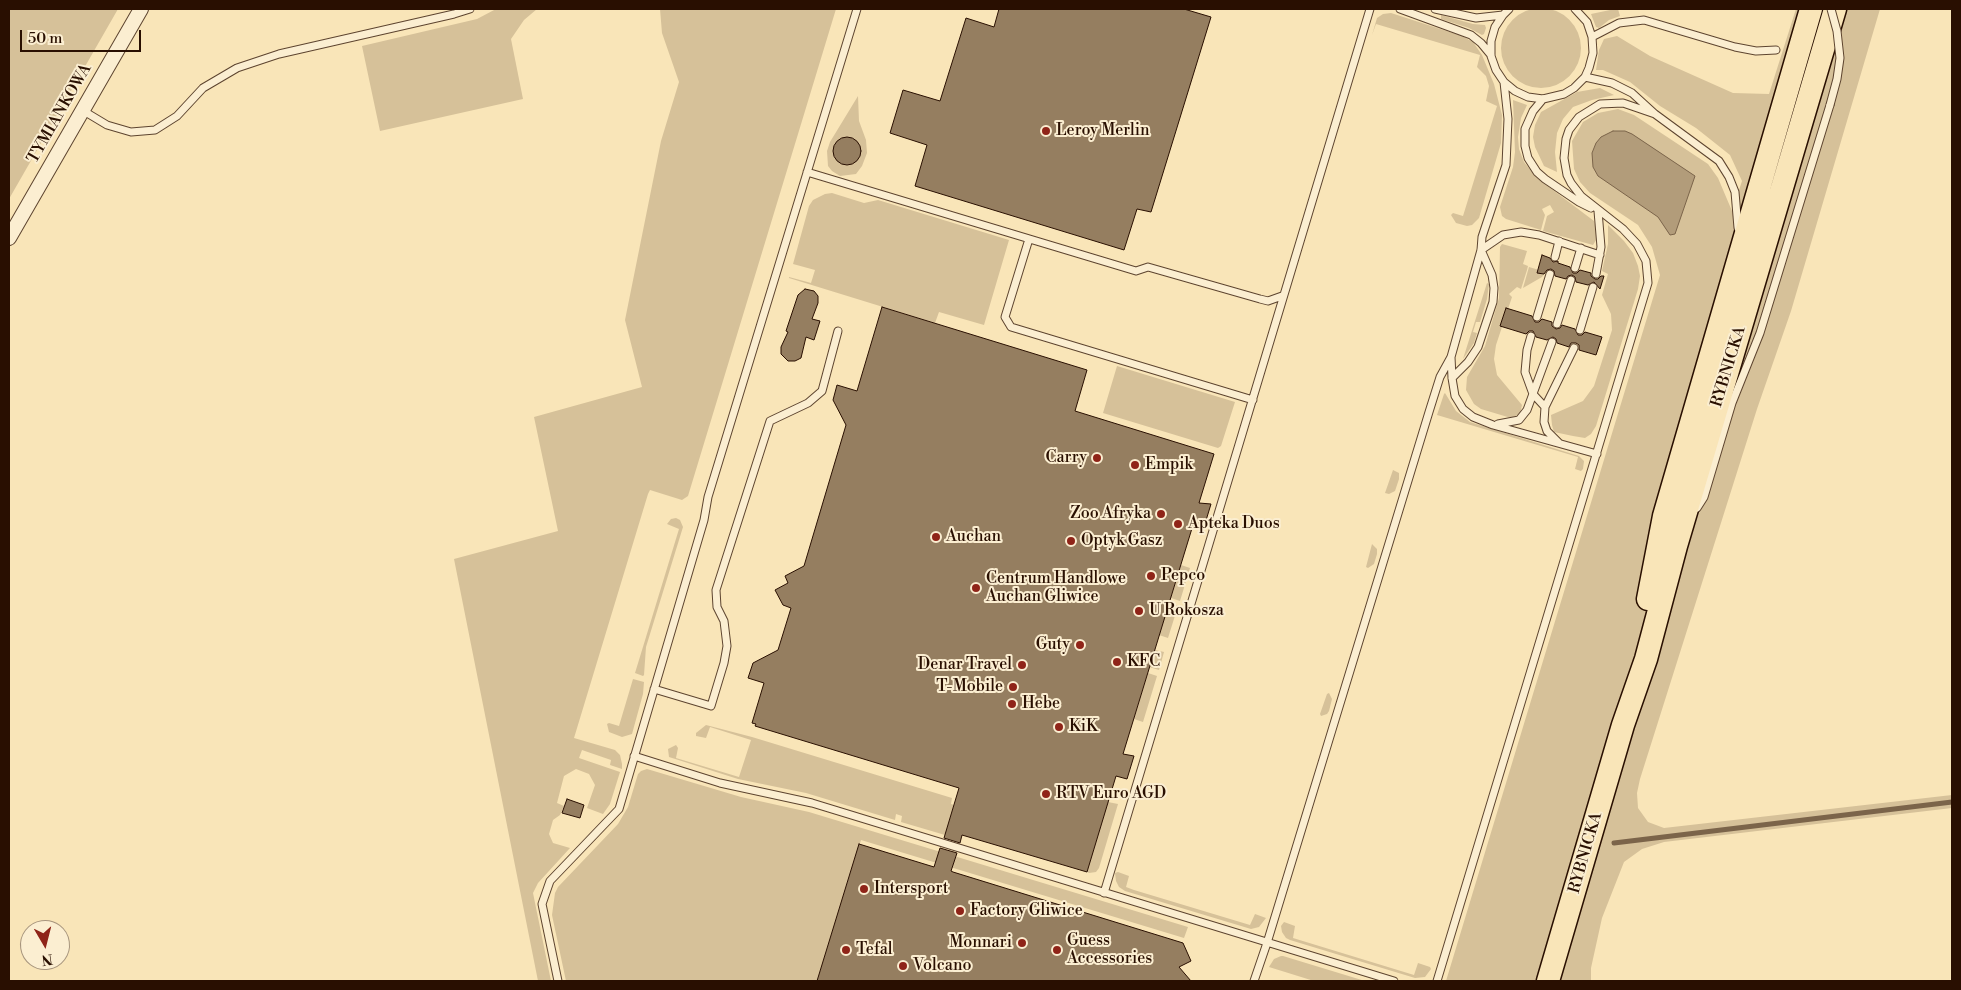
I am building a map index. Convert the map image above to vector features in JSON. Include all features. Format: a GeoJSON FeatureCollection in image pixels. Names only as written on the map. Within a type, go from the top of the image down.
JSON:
{"type":"FeatureCollection","features":[{"type":"Feature","properties":{"kind":"main road","name":"RYBNICKA"},"geometry":{"type":"LineString","coordinates":[[1623,725],[1664,516],[1811,9]]}},
{"type":"Feature","properties":{"kind":"main road","name":"RYBNICKA"},"geometry":{"type":"LineString","coordinates":[[1548,981],[1623,725],[1646,658],[1676,546],[1836,9]]}},
{"type":"Feature","properties":{"kind":"street","name":"TYMIANKOWA"},"geometry":{"type":"LineString","coordinates":[[9,238],[141,9]]}},
{"type":"Feature","properties":{"kind":"lane"},"geometry":{"type":"LineString","coordinates":[[82,110],[107,125],[132,132],[155,130],[177,116],[203,88],[237,68],[280,54],[470,9]]}},
{"type":"Feature","properties":{"kind":"lane"},"geometry":{"type":"LineString","coordinates":[[558,981],[542,904],[550,881],[619,809],[704,520],[708,497],[857,9]]}},
{"type":"Feature","properties":{"kind":"lane"},"geometry":{"type":"LineString","coordinates":[[1104,893],[1278,318],[1282,296],[1370,9]]}},
{"type":"Feature","properties":{"kind":"lane"},"geometry":{"type":"LineString","coordinates":[[1400,9],[1471,35],[1481,43],[1491,56],[1496,70],[1504,82],[1515,91],[1528,97],[1543,99],[1564,94],[1585,77],[1593,53],[1592,38],[1587,22],[1578,9]]}},
{"type":"Feature","properties":{"kind":"lane"},"geometry":{"type":"LineString","coordinates":[[1435,9],[1476,18],[1503,15]]}},
{"type":"Feature","properties":{"kind":"lane"},"geometry":{"type":"LineString","coordinates":[[1491,56],[1495,27],[1509,9]]}},
{"type":"Feature","properties":{"kind":"lane"},"geometry":{"type":"LineString","coordinates":[[1676,546],[1704,497],[1732,403],[1760,333],[1830,106],[1840,58],[1837,31],[1831,9]]}},
{"type":"Feature","properties":{"kind":"lane"},"geometry":{"type":"LineString","coordinates":[[1592,38],[1619,23],[1644,20],[1735,47],[1756,51],[1776,50]]}},
{"type":"Feature","properties":{"kind":"lane"},"geometry":{"type":"LineString","coordinates":[[1585,77],[1612,83],[1626,89],[1655,114],[1712,155],[1725,168],[1735,192],[1738,222],[1729,293]]}},
{"type":"Feature","properties":{"kind":"lane"},"geometry":{"type":"LineString","coordinates":[[1254,981],[1440,377],[1451,357],[1481,250],[1482,237],[1506,165],[1508,119],[1504,82]]}},
{"type":"Feature","properties":{"kind":"lane"},"geometry":{"type":"LineString","coordinates":[[1543,99],[1533,111],[1525,129],[1525,146],[1531,163],[1545,180],[1579,202],[1598,211]]}},
{"type":"Feature","properties":{"kind":"lane"},"geometry":{"type":"LineString","coordinates":[[1436,980],[1597,454],[1643,300],[1648,277],[1646,260],[1637,244],[1623,229],[1598,211],[1576,191],[1567,175],[1564,149],[1569,130],[1592,107],[1608,103],[1630,104],[1655,114]]}},
{"type":"Feature","properties":{"kind":"lane"},"geometry":{"type":"LineString","coordinates":[[807,172],[1136,271],[1148,267],[1268,301],[1282,296]]}},
{"type":"Feature","properties":{"kind":"lane"},"geometry":{"type":"LineString","coordinates":[[1596,274],[1600,255],[1601,227],[1598,211]]}},
{"type":"Feature","properties":{"kind":"lane"},"geometry":{"type":"LineString","coordinates":[[1481,250],[1494,240],[1512,232],[1530,232],[1600,255]]}},
{"type":"Feature","properties":{"kind":"lane"},"geometry":{"type":"LineString","coordinates":[[1029,239],[1005,317],[1011,327],[1253,400]]}},
{"type":"Feature","properties":{"kind":"lane"},"geometry":{"type":"LineString","coordinates":[[1555,257],[1559,241]]}},
{"type":"Feature","properties":{"kind":"lane"},"geometry":{"type":"LineString","coordinates":[[1575,268],[1580,248]]}},
{"type":"Feature","properties":{"kind":"lane"},"geometry":{"type":"LineString","coordinates":[[1452,378],[1468,362],[1478,347],[1492,302],[1494,288],[1492,275],[1481,250]]}},
{"type":"Feature","properties":{"kind":"lane"},"geometry":{"type":"LineString","coordinates":[[1537,317],[1550,274]]}},
{"type":"Feature","properties":{"kind":"lane"},"geometry":{"type":"LineString","coordinates":[[1558,324],[1571,280]]}},
{"type":"Feature","properties":{"kind":"lane"},"geometry":{"type":"LineString","coordinates":[[1580,330],[1593,287]]}},
{"type":"Feature","properties":{"kind":"lane"},"geometry":{"type":"LineString","coordinates":[[654,690],[711,706],[727,646],[724,621],[718,607],[716,590],[770,421],[808,403],[822,391],[838,331]]}},
{"type":"Feature","properties":{"kind":"lane"},"geometry":{"type":"LineString","coordinates":[[1532,336],[1527,350],[1525,372],[1534,394],[1544,408]]}},
{"type":"Feature","properties":{"kind":"lane"},"geometry":{"type":"LineString","coordinates":[[1493,425],[1519,420],[1528,410],[1552,342]]}},
{"type":"Feature","properties":{"kind":"lane"},"geometry":{"type":"LineString","coordinates":[[1561,445],[1547,431],[1544,422],[1544,408],[1574,348]]}},
{"type":"Feature","properties":{"kind":"lane"},"geometry":{"type":"LineString","coordinates":[[1451,357],[1455,396],[1463,409],[1473,417],[1493,425],[1597,454]]}},
{"type":"Feature","properties":{"kind":"lane"},"geometry":{"type":"LineString","coordinates":[[634,756],[720,783],[812,803],[1394,981]]}},
{"type":"Feature","properties":{"kind":"shaded area"},"geometry":{"type":"Polygon","coordinates":[[[1541,8],[1556,11],[1569,20],[1578,33],[1581,48],[1578,63],[1569,76],[1556,85],[1541,88],[1526,85],[1513,76],[1504,63],[1501,48],[1504,33],[1513,20],[1526,11],[1541,8]]]}},
{"type":"Feature","properties":{"kind":"shaded area"},"geometry":{"type":"Polygon","coordinates":[[[9,9],[118,9],[9,199],[9,9]]]}},
{"type":"Feature","properties":{"kind":"shaded area"},"geometry":{"type":"Polygon","coordinates":[[[496,9],[537,9],[524,20],[511,39],[523,99],[380,131],[362,46],[477,19],[496,9]]]}},
{"type":"Feature","properties":{"kind":"shaded area"},"geometry":{"type":"Polygon","coordinates":[[[660,9],[836,9],[688,496],[682,500],[650,490],[648,494],[574,738],[615,750],[620,755],[622,769],[610,765],[611,760],[582,750],[579,758],[620,772],[610,804],[603,814],[587,808],[595,785],[589,774],[576,769],[564,776],[557,803],[564,806],[560,815],[553,820],[549,834],[553,843],[570,848],[538,883],[533,893],[551,981],[538,981],[454,559],[558,531],[534,417],[642,387],[625,320],[661,141],[679,82],[662,33],[660,9]]]}},
{"type":"Feature","properties":{"kind":"shaded area"},"geometry":{"type":"Polygon","coordinates":[[[1618,9],[1620,16],[1609,20],[1599,28],[1596,27],[1591,14],[1618,9]]]}},
{"type":"Feature","properties":{"kind":"shaded area"},"geometry":{"type":"Polygon","coordinates":[[[1796,9],[1880,9],[1791,311],[1757,409],[1640,779],[1637,793],[1638,808],[1648,822],[1664,828],[1952,795],[1952,808],[1664,842],[1642,849],[1624,862],[1602,918],[1591,968],[1591,981],[1446,981],[1660,275],[1652,247],[1638,225],[1590,193],[1580,182],[1574,169],[1572,141],[1583,122],[1598,113],[1618,109],[1634,115],[1708,164],[1718,178],[1732,211],[1742,181],[1730,155],[1696,128],[1660,106],[1630,82],[1603,70],[1596,70],[1599,50],[1604,39],[1617,36],[1650,56],[1733,93],[1769,94],[1796,9]]]}},
{"type":"Feature","properties":{"kind":"shaded area"},"geometry":{"type":"Polygon","coordinates":[[[1391,13],[1462,36],[1473,42],[1482,55],[1494,84],[1502,115],[1501,143],[1479,218],[1472,225],[1467,226],[1456,223],[1451,215],[1453,213],[1463,216],[1497,106],[1486,101],[1489,86],[1486,76],[1477,67],[1480,55],[1376,24],[1372,35],[1377,18],[1383,14],[1391,13]]]}},
{"type":"Feature","properties":{"kind":"shaded area"},"geometry":{"type":"Polygon","coordinates":[[[1441,15],[1473,24],[1485,25],[1484,34],[1482,35],[1469,28],[1441,19],[1441,15]]]}},
{"type":"Feature","properties":{"kind":"shaded area"},"geometry":{"type":"Polygon","coordinates":[[[1600,88],[1614,95],[1573,107],[1563,119],[1557,133],[1555,152],[1557,172],[1544,166],[1535,147],[1533,137],[1535,125],[1541,112],[1577,92],[1600,88]]]}},
{"type":"Feature","properties":{"kind":"shaded area"},"geometry":{"type":"Polygon","coordinates":[[[858,96],[859,121],[866,140],[867,153],[862,166],[856,174],[840,176],[828,166],[827,151],[830,142],[858,96]]]}},
{"type":"Feature","properties":{"kind":"shaded area"},"geometry":{"type":"Polygon","coordinates":[[[1513,100],[1527,105],[1521,118],[1518,137],[1519,149],[1524,162],[1537,178],[1594,221],[1598,237],[1593,245],[1543,231],[1547,216],[1554,212],[1550,205],[1542,209],[1545,215],[1541,230],[1502,216],[1500,207],[1513,167],[1515,152],[1513,100]]]}},
{"type":"Feature","properties":{"kind":"shaded area"},"geometry":{"type":"Polygon","coordinates":[[[1613,131],[1625,131],[1632,134],[1695,176],[1675,234],[1670,235],[1658,217],[1598,176],[1593,167],[1592,153],[1601,137],[1613,131]]]}},
{"type":"Feature","properties":{"kind":"shaded area"},"geometry":{"type":"Polygon","coordinates":[[[832,193],[864,203],[878,200],[1009,240],[984,325],[939,312],[935,323],[789,278],[811,283],[815,270],[793,264],[809,206],[813,200],[832,193]]]}},
{"type":"Feature","properties":{"kind":"shaded area"},"geometry":{"type":"Polygon","coordinates":[[[1608,225],[1633,253],[1640,276],[1638,289],[1596,426],[1591,434],[1585,438],[1554,432],[1551,415],[1583,401],[1594,386],[1612,330],[1611,314],[1602,295],[1608,274],[1602,271],[1608,244],[1608,225]]]}},
{"type":"Feature","properties":{"kind":"shaded area"},"geometry":{"type":"Polygon","coordinates":[[[1502,244],[1527,251],[1523,264],[1528,266],[1521,289],[1517,287],[1509,294],[1512,297],[1496,345],[1494,359],[1497,375],[1522,405],[1520,414],[1511,418],[1481,409],[1474,404],[1466,390],[1467,377],[1485,346],[1499,298],[1500,247],[1502,244]]]}},
{"type":"Feature","properties":{"kind":"shaded area"},"geometry":{"type":"Polygon","coordinates":[[[1529,267],[1546,272],[1542,277],[1523,288],[1529,267]]]}},
{"type":"Feature","properties":{"kind":"shaded area"},"geometry":{"type":"Polygon","coordinates":[[[1487,283],[1489,284],[1487,299],[1480,322],[1476,322],[1473,332],[1477,333],[1474,343],[1463,359],[1487,283]]]}},
{"type":"Feature","properties":{"kind":"shaded area"},"geometry":{"type":"Polygon","coordinates":[[[1117,366],[1235,402],[1221,446],[1218,448],[1103,413],[1117,366]]]}},
{"type":"Feature","properties":{"kind":"shaded area"},"geometry":{"type":"Polygon","coordinates":[[[1445,393],[1456,411],[1470,422],[1579,456],[1584,461],[1583,469],[1581,471],[1575,469],[1578,457],[1437,415],[1445,393]]]}},
{"type":"Feature","properties":{"kind":"shaded area"},"geometry":{"type":"Polygon","coordinates":[[[1393,470],[1399,473],[1395,491],[1389,494],[1385,493],[1393,470]]]}},
{"type":"Feature","properties":{"kind":"shaded area"},"geometry":{"type":"Polygon","coordinates":[[[676,518],[680,520],[683,527],[646,647],[643,676],[635,673],[679,529],[667,524],[671,519],[676,518]]]}},
{"type":"Feature","properties":{"kind":"shaded area"},"geometry":{"type":"Polygon","coordinates":[[[1372,544],[1377,549],[1377,554],[1374,564],[1368,568],[1366,567],[1372,544]]]}},
{"type":"Feature","properties":{"kind":"shaded area"},"geometry":{"type":"Polygon","coordinates":[[[1181,565],[1190,568],[1180,601],[1171,598],[1181,565]]]}},
{"type":"Feature","properties":{"kind":"shaded area"},"geometry":{"type":"Polygon","coordinates":[[[1169,603],[1178,606],[1168,638],[1159,635],[1169,603]]]}},
{"type":"Feature","properties":{"kind":"shaded area"},"geometry":{"type":"Polygon","coordinates":[[[1155,650],[1164,652],[1159,670],[1149,667],[1155,650]]]}},
{"type":"Feature","properties":{"kind":"shaded area"},"geometry":{"type":"Polygon","coordinates":[[[1148,673],[1157,676],[1143,722],[1134,719],[1148,673]]]}},
{"type":"Feature","properties":{"kind":"shaded area"},"geometry":{"type":"Polygon","coordinates":[[[633,679],[644,682],[643,694],[632,734],[622,737],[609,732],[607,724],[619,726],[633,679]]]}},
{"type":"Feature","properties":{"kind":"shaded area"},"geometry":{"type":"Polygon","coordinates":[[[1329,693],[1332,699],[1329,711],[1321,716],[1320,714],[1329,693]]]}},
{"type":"Feature","properties":{"kind":"shaded area"},"geometry":{"type":"Polygon","coordinates":[[[706,725],[752,737],[952,798],[951,804],[954,805],[945,835],[901,822],[902,816],[896,814],[895,820],[806,793],[738,779],[669,757],[668,749],[676,745],[678,748],[676,758],[739,777],[751,740],[710,727],[706,738],[696,736],[696,733],[706,725]]]}},
{"type":"Feature","properties":{"kind":"shaded area"},"geometry":{"type":"Polygon","coordinates":[[[647,769],[741,797],[809,812],[1188,927],[1184,938],[861,840],[817,981],[566,981],[552,915],[555,893],[558,887],[618,824],[628,807],[638,774],[647,769]]]}},
{"type":"Feature","properties":{"kind":"shaded area"},"geometry":{"type":"Polygon","coordinates":[[[1108,802],[1118,804],[1099,868],[1096,872],[1089,873],[1087,872],[1108,802]]]}},
{"type":"Feature","properties":{"kind":"shaded area"},"geometry":{"type":"Polygon","coordinates":[[[1118,872],[1129,876],[1126,887],[1134,890],[1250,925],[1255,914],[1266,918],[1259,927],[1251,929],[1125,891],[1119,887],[1116,881],[1115,873],[1118,872]]]}},
{"type":"Feature","properties":{"kind":"shaded area"},"geometry":{"type":"Polygon","coordinates":[[[1284,922],[1295,926],[1293,938],[1414,975],[1418,963],[1431,969],[1425,977],[1415,978],[1290,940],[1282,932],[1281,926],[1284,922]]]}},
{"type":"Feature","properties":{"kind":"shaded area"},"geometry":{"type":"Polygon","coordinates":[[[1281,956],[1365,981],[1314,981],[1269,967],[1274,959],[1281,956]]]}},
{"type":"Feature","properties":{"kind":"building","name":"Leroy Merlin"},"geometry":{"type":"Polygon","coordinates":[[[999,9],[1184,9],[1211,17],[1151,212],[1137,209],[1124,250],[915,186],[927,145],[890,133],[903,90],[940,101],[966,18],[994,27],[999,9]]]}},
{"type":"Feature","properties":{"kind":"building"},"geometry":{"type":"Polygon","coordinates":[[[847,137],[857,141],[861,151],[857,161],[847,165],[837,161],[833,151],[837,141],[847,137]]]}},
{"type":"Feature","properties":{"kind":"building"},"geometry":{"type":"Polygon","coordinates":[[[1542,255],[1550,258],[1553,262],[1558,261],[1558,263],[1570,267],[1573,273],[1577,273],[1580,270],[1591,273],[1591,276],[1595,279],[1604,276],[1600,289],[1594,282],[1588,285],[1576,282],[1575,277],[1572,275],[1566,279],[1555,276],[1554,271],[1551,269],[1547,270],[1544,274],[1537,273],[1542,255]]]}},
{"type":"Feature","properties":{"kind":"building"},"geometry":{"type":"Polygon","coordinates":[[[805,289],[814,291],[818,296],[818,303],[812,319],[820,321],[814,340],[806,337],[801,358],[795,361],[788,361],[781,354],[781,347],[788,332],[786,331],[798,295],[805,289]]]}},
{"type":"Feature","properties":{"kind":"building","name":"Centrum Handlowe Auchan Gliwice"},"geometry":{"type":"Polygon","coordinates":[[[882,307],[1087,370],[1075,411],[1214,454],[1199,503],[1211,504],[1204,527],[1193,525],[1123,754],[1134,756],[1127,779],[1116,776],[1087,872],[962,835],[960,843],[944,838],[959,788],[755,726],[756,724],[752,723],[764,683],[748,678],[753,663],[778,650],[791,608],[783,605],[775,590],[788,583],[785,576],[804,566],[846,425],[833,400],[837,385],[857,391],[882,307]]]}},
{"type":"Feature","properties":{"kind":"building"},"geometry":{"type":"Polygon","coordinates":[[[1506,308],[1532,316],[1535,322],[1539,322],[1542,319],[1552,322],[1552,326],[1556,329],[1562,325],[1575,329],[1578,335],[1582,335],[1585,332],[1602,337],[1596,355],[1579,350],[1579,345],[1576,343],[1571,343],[1569,347],[1557,343],[1553,337],[1547,340],[1536,337],[1533,331],[1529,331],[1526,334],[1500,326],[1506,308]]]}},
{"type":"Feature","properties":{"kind":"building"},"geometry":{"type":"Polygon","coordinates":[[[567,799],[584,805],[580,818],[562,813],[567,799]]]}},
{"type":"Feature","properties":{"kind":"building","name":"Factory Gliwice"},"geometry":{"type":"Polygon","coordinates":[[[859,844],[934,867],[940,848],[957,853],[951,871],[953,872],[1183,943],[1191,961],[1179,967],[1191,981],[817,981],[859,844]]]}},
{"type":"Feature","properties":{"kind":"waterway"},"geometry":{"type":"LineString","coordinates":[[1614,843],[1952,802]]}},
{"type":"Feature","properties":{"kind":"place","name":"Leroy Merlin"},"geometry":{"type":"Point","coordinates":[1046,131]}},
{"type":"Feature","properties":{"kind":"place","name":"Carry"},"geometry":{"type":"Point","coordinates":[1097,458]}},
{"type":"Feature","properties":{"kind":"place","name":"Empik"},"geometry":{"type":"Point","coordinates":[1135,465]}},
{"type":"Feature","properties":{"kind":"place","name":"Zoo Afryka"},"geometry":{"type":"Point","coordinates":[1161,514]}},
{"type":"Feature","properties":{"kind":"place","name":"Apteka Duos"},"geometry":{"type":"Point","coordinates":[1178,524]}},
{"type":"Feature","properties":{"kind":"place","name":"Auchan"},"geometry":{"type":"Point","coordinates":[936,537]}},
{"type":"Feature","properties":{"kind":"place","name":"Optyk Gasz"},"geometry":{"type":"Point","coordinates":[1071,541]}},
{"type":"Feature","properties":{"kind":"place","name":"Pepco"},"geometry":{"type":"Point","coordinates":[1151,576]}},
{"type":"Feature","properties":{"kind":"place","name":"Centrum Handlowe Auchan Gliwice"},"geometry":{"type":"Point","coordinates":[976,588]}},
{"type":"Feature","properties":{"kind":"place","name":"U Rokosza"},"geometry":{"type":"Point","coordinates":[1139,611]}},
{"type":"Feature","properties":{"kind":"place","name":"Guty"},"geometry":{"type":"Point","coordinates":[1080,645]}},
{"type":"Feature","properties":{"kind":"place","name":"KFC"},"geometry":{"type":"Point","coordinates":[1117,662]}},
{"type":"Feature","properties":{"kind":"place","name":"Denar Travel"},"geometry":{"type":"Point","coordinates":[1022,665]}},
{"type":"Feature","properties":{"kind":"place","name":"T-Mobile"},"geometry":{"type":"Point","coordinates":[1013,687]}},
{"type":"Feature","properties":{"kind":"place","name":"Hebe"},"geometry":{"type":"Point","coordinates":[1012,704]}},
{"type":"Feature","properties":{"kind":"place","name":"KiK"},"geometry":{"type":"Point","coordinates":[1059,727]}},
{"type":"Feature","properties":{"kind":"place","name":"RTV Euro AGD"},"geometry":{"type":"Point","coordinates":[1046,794]}},
{"type":"Feature","properties":{"kind":"place","name":"Intersport"},"geometry":{"type":"Point","coordinates":[864,889]}},
{"type":"Feature","properties":{"kind":"place","name":"Factory Gliwice"},"geometry":{"type":"Point","coordinates":[960,911]}},
{"type":"Feature","properties":{"kind":"place","name":"Monnari"},"geometry":{"type":"Point","coordinates":[1022,943]}},
{"type":"Feature","properties":{"kind":"place","name":"Tefal"},"geometry":{"type":"Point","coordinates":[846,950]}},
{"type":"Feature","properties":{"kind":"place","name":"Guess Accessories"},"geometry":{"type":"Point","coordinates":[1057,950]}},
{"type":"Feature","properties":{"kind":"place","name":"Volcano"},"geometry":{"type":"Point","coordinates":[903,966]}}]}
